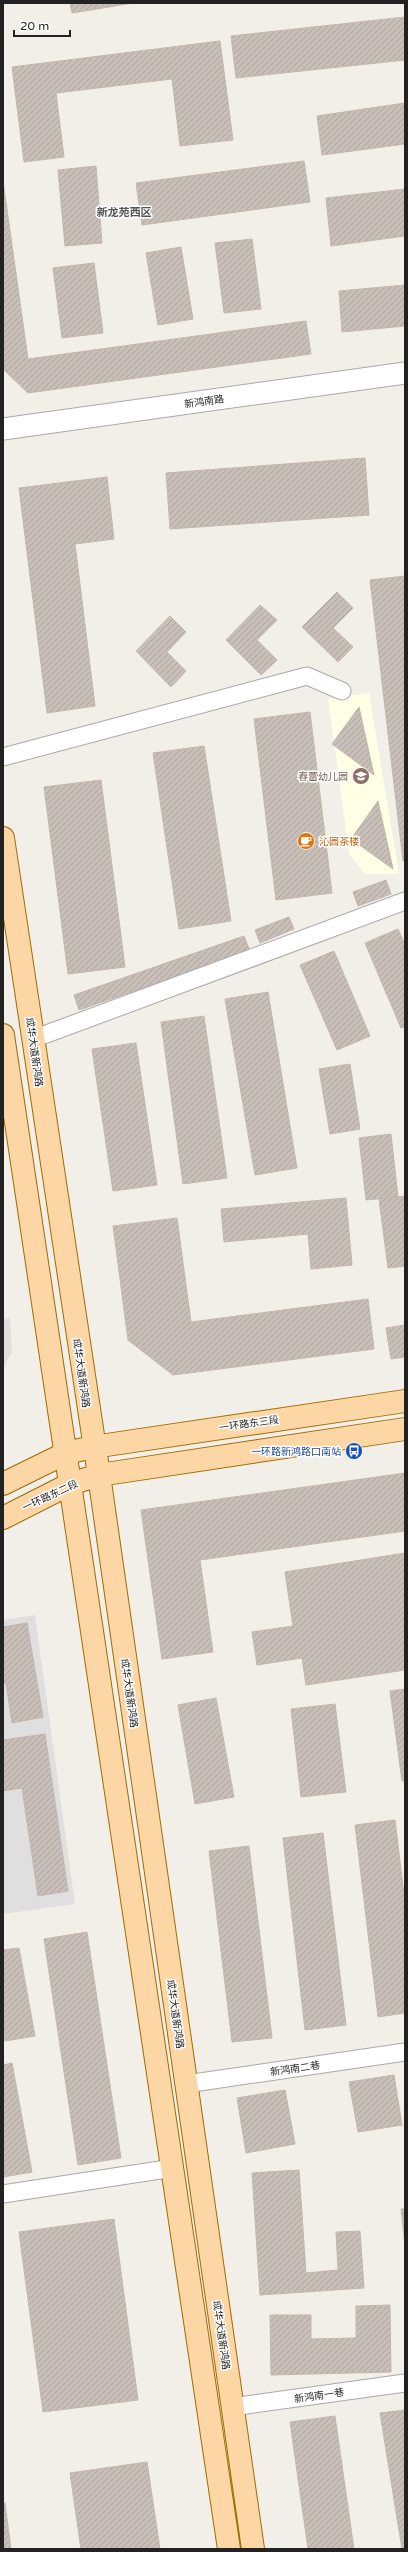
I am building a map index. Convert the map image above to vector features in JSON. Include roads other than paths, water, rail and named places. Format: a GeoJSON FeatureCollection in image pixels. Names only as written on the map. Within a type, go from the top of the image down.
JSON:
{"type":"FeatureCollection","features":[{"type":"Feature","properties":{"kind":"main road","name":"成华大道新鸿路"},"geometry":{"type":"LineString","coordinates":[[3,838],[93,1447],[99,1475],[253,2549]]}},
{"type":"Feature","properties":{"kind":"main road"},"geometry":{"type":"LineString","coordinates":[[3,1035],[230,2549]]}},
{"type":"Feature","properties":{"kind":"main road","name":"一环路东三段"},"geometry":{"type":"LineString","coordinates":[[93,1447],[405,1401]]}},
{"type":"Feature","properties":{"kind":"main road"},"geometry":{"type":"LineString","coordinates":[[99,1475],[405,1429]]}},
{"type":"Feature","properties":{"kind":"main road"},"geometry":{"type":"LineString","coordinates":[[3,1484],[66,1454],[93,1447]]}},
{"type":"Feature","properties":{"kind":"main road","name":"一环路东二段"},"geometry":{"type":"LineString","coordinates":[[3,1518],[70,1484],[99,1475]]}},
{"type":"Feature","properties":{"kind":"street","name":"新鸿南路"},"geometry":{"type":"LineString","coordinates":[[3,430],[405,373]]}},
{"type":"Feature","properties":{"kind":"street"},"geometry":{"type":"LineString","coordinates":[[3,757],[307,676],[342,691]]}},
{"type":"Feature","properties":{"kind":"street"},"geometry":{"type":"LineString","coordinates":[[33,1039],[405,901]]}},
{"type":"Feature","properties":{"kind":"street","name":"新鸿南二巷"},"geometry":{"type":"LineString","coordinates":[[186,2084],[405,2052]]}},
{"type":"Feature","properties":{"kind":"street"},"geometry":{"type":"LineString","coordinates":[[3,2194],[173,2168]]}},
{"type":"Feature","properties":{"kind":"street","name":"新鸿南一巷"},"geometry":{"type":"LineString","coordinates":[[232,2407],[405,2383]]}},
{"type":"Feature","properties":{"kind":"place","name":"春蕾幼儿园"},"geometry":{"type":"Point","coordinates":[361,776]}},
{"type":"Feature","properties":{"kind":"place","name":"沁园茶楼"},"geometry":{"type":"Point","coordinates":[306,841]}},
{"type":"Feature","properties":{"kind":"place","name":"一环路新鸿路口南站"},"geometry":{"type":"Point","coordinates":[354,1451]}},
{"type":"Feature","properties":{"kind":"district","name":"新龙苑西区"},"geometry":{"type":"Point","coordinates":[124,212]}}]}
